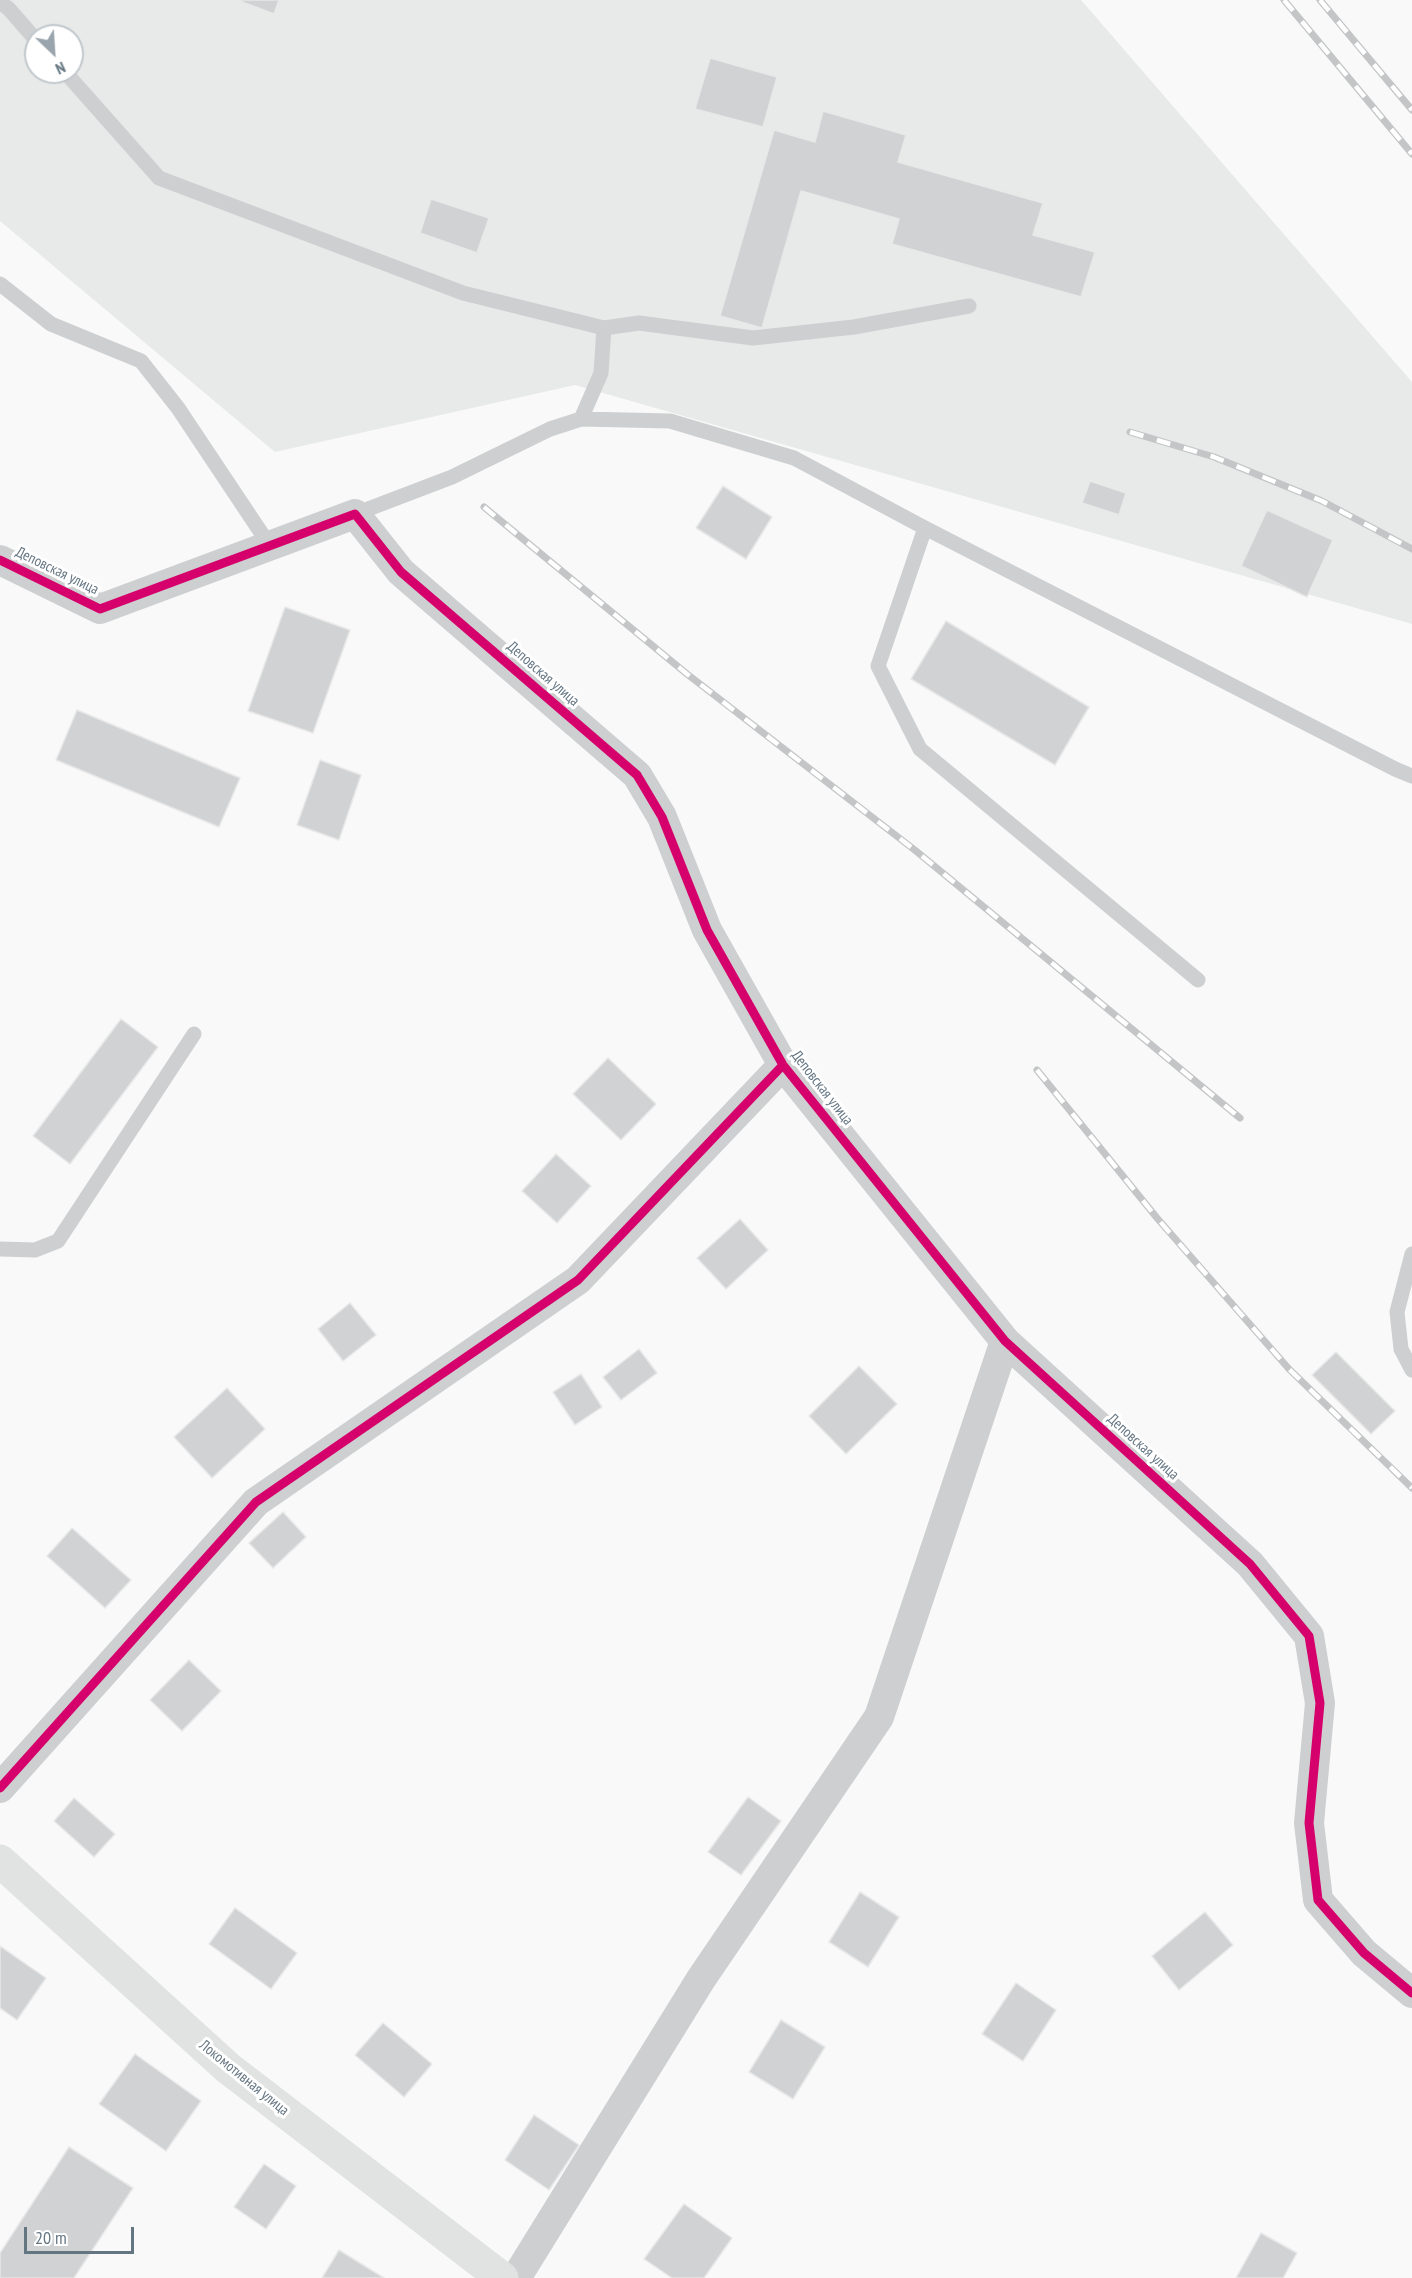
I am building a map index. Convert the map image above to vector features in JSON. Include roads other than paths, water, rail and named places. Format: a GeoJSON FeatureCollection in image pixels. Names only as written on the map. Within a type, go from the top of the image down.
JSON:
{"type":"FeatureCollection","features":[{"type":"Feature","properties":{"kind":"street","name":"Деповская улица"},"geometry":{"type":"LineString","coordinates":[[0,560],[100,609],[355,514],[401,572],[637,775],[662,818],[707,930],[783,1065],[1005,1341],[1250,1564],[1309,1636],[1320,1703],[1309,1823],[1318,1900],[1364,1953],[1412,1993]]}},
{"type":"Feature","properties":{"kind":"street"},"geometry":{"type":"LineString","coordinates":[[0,1788],[256,1502],[578,1280],[783,1065]]}},
{"type":"Feature","properties":{"kind":"street"},"geometry":{"type":"LineString","coordinates":[[516,2278],[701,1979],[879,1717],[1005,1341]]}},
{"type":"Feature","properties":{"kind":"street","name":"Локомотивная улица"},"geometry":{"type":"LineString","coordinates":[[0,1861],[228,2068],[502,2278]]}},
{"type":"Feature","properties":{"kind":"lane"},"geometry":{"type":"LineString","coordinates":[[0,2],[24,26]]}},
{"type":"Feature","properties":{"kind":"lane"},"geometry":{"type":"LineString","coordinates":[[76,84],[159,178],[463,293],[604,328],[639,322],[753,338],[854,327],[969,306]]}},
{"type":"Feature","properties":{"kind":"lane"},"geometry":{"type":"LineString","coordinates":[[0,284],[51,324],[141,361],[178,408],[270,546]]}},
{"type":"Feature","properties":{"kind":"lane"},"geometry":{"type":"LineString","coordinates":[[581,419],[601,373],[604,328]]}},
{"type":"Feature","properties":{"kind":"lane"},"geometry":{"type":"LineString","coordinates":[[355,514],[452,477],[550,429],[581,419],[670,421],[794,458],[925,528],[1412,776]]}},
{"type":"Feature","properties":{"kind":"lane"},"geometry":{"type":"LineString","coordinates":[[925,528],[878,666],[920,750],[1198,980]]}},
{"type":"Feature","properties":{"kind":"lane"},"geometry":{"type":"LineString","coordinates":[[0,1249],[35,1251],[58,1241],[194,1034]]}},
{"type":"Feature","properties":{"kind":"lane"},"geometry":{"type":"LineString","coordinates":[[1412,1254],[1397,1312],[1401,1349],[1412,1370]]}},
{"type":"Feature","properties":{"kind":"railway"},"geometry":{"type":"LineString","coordinates":[[1284,0],[1412,154]]}},
{"type":"Feature","properties":{"kind":"railway"},"geometry":{"type":"LineString","coordinates":[[1320,0],[1412,110]]}},
{"type":"Feature","properties":{"kind":"railway"},"geometry":{"type":"LineString","coordinates":[[1130,432],[1214,457],[1322,501],[1412,549]]}},
{"type":"Feature","properties":{"kind":"railway"},"geometry":{"type":"LineString","coordinates":[[484,507],[687,674],[916,851],[1240,1118]]}},
{"type":"Feature","properties":{"kind":"railway"},"geometry":{"type":"LineString","coordinates":[[1037,1070],[1157,1218],[1289,1369],[1412,1488]]}}]}
